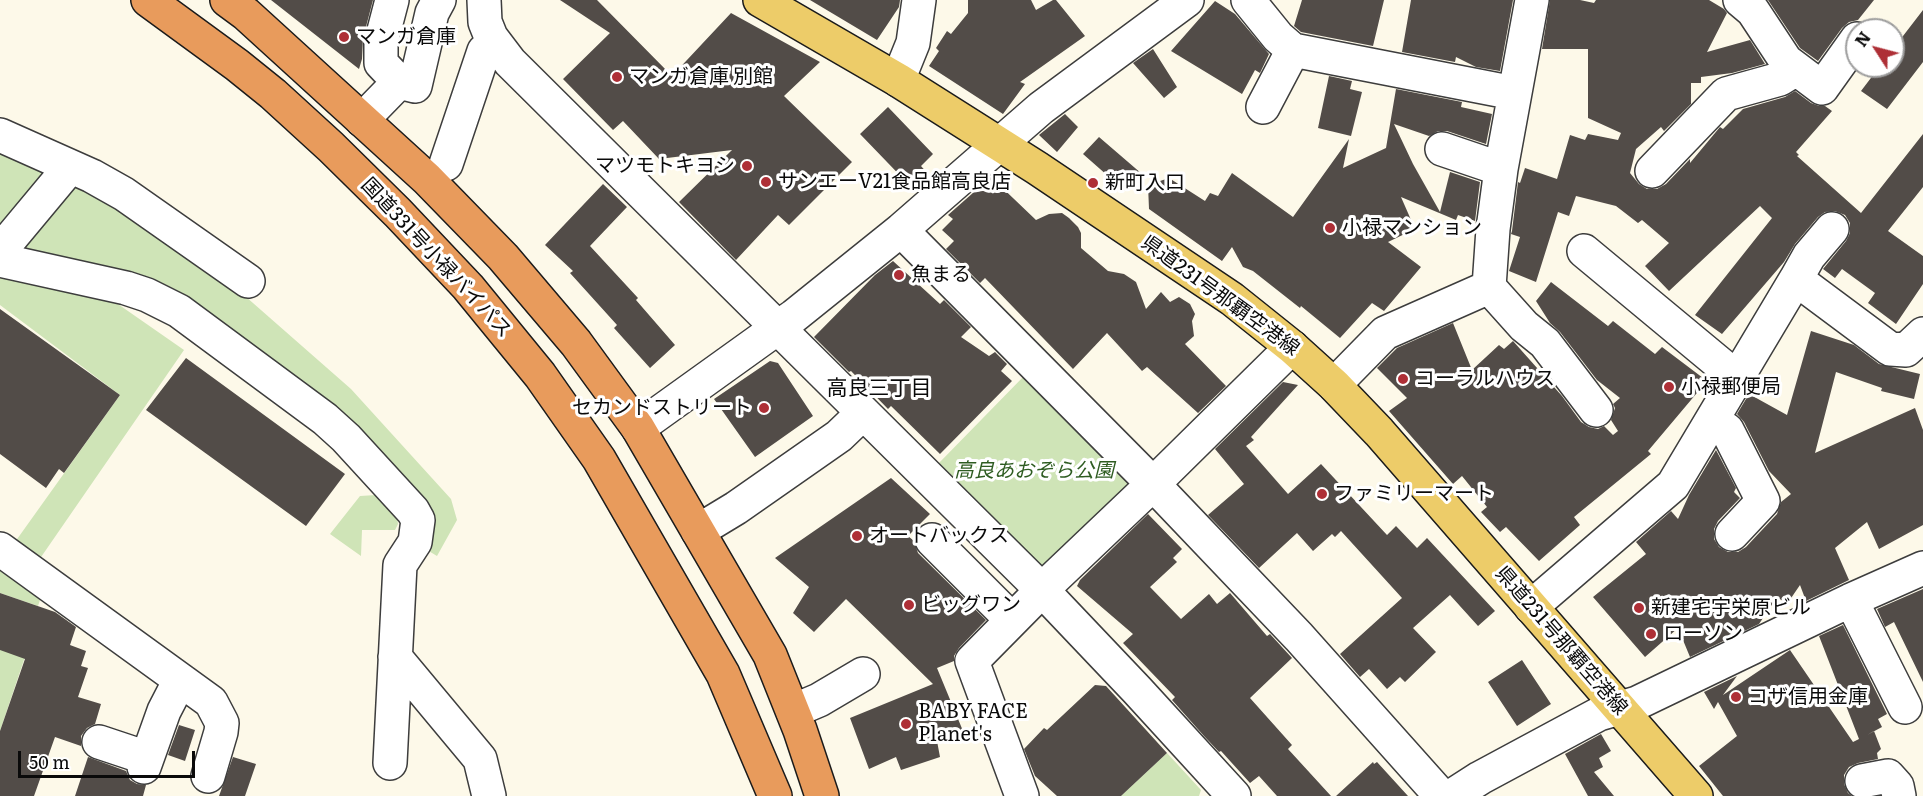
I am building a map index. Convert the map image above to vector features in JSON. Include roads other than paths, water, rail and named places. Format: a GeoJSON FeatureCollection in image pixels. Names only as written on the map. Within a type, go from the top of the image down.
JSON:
{"type":"FeatureCollection","features":[{"type":"Feature","properties":{"kind":"highway","name":"国道331号小禄バイパス"},"geometry":{"type":"LineString","coordinates":[[148,0],[237,65],[332,147],[468,287],[540,375],[599,459],[723,674],[775,796]]}},
{"type":"Feature","properties":{"kind":"highway"},"geometry":{"type":"LineString","coordinates":[[227,0],[427,179],[503,257],[576,344],[638,428],[770,655],[793,711],[822,796]]}},
{"type":"Feature","properties":{"kind":"main road","name":"県道231号那覇空港線"},"geometry":{"type":"LineString","coordinates":[[760,0],[897,80],[1000,144],[1232,299],[1292,346],[1379,432],[1696,796]]}},
{"type":"Feature","properties":{"kind":"street"},"geometry":{"type":"LineString","coordinates":[[392,0],[381,42],[381,63],[399,82],[415,86],[432,13],[439,0]]}},
{"type":"Feature","properties":{"kind":"street"},"geometry":{"type":"LineString","coordinates":[[484,0],[485,22],[491,37],[510,62],[1042,590],[1137,690],[1226,793]]}},
{"type":"Feature","properties":{"kind":"street"},"geometry":{"type":"LineString","coordinates":[[897,80],[913,43],[919,0]]}},
{"type":"Feature","properties":{"kind":"street"},"geometry":{"type":"LineString","coordinates":[[638,428],[778,327],[901,230],[1041,108],[1187,0]]}},
{"type":"Feature","properties":{"kind":"street"},"geometry":{"type":"LineString","coordinates":[[1248,0],[1278,37],[1293,50],[1514,93]]}},
{"type":"Feature","properties":{"kind":"street"},"geometry":{"type":"LineString","coordinates":[[1532,0],[1492,229],[1489,287],[1524,326],[1545,343],[1596,410]]}},
{"type":"Feature","properties":{"kind":"street"},"geometry":{"type":"LineString","coordinates":[[1740,0],[1753,11],[1786,61],[1822,88],[1845,55]]}},
{"type":"Feature","properties":{"kind":"street"},"geometry":{"type":"LineString","coordinates":[[1263,107],[1293,50]]}},
{"type":"Feature","properties":{"kind":"street"},"geometry":{"type":"LineString","coordinates":[[446,164],[484,51]]}},
{"type":"Feature","properties":{"kind":"street"},"geometry":{"type":"LineString","coordinates":[[1652,171],[1726,94],[1780,79],[1796,69]]}},
{"type":"Feature","properties":{"kind":"street"},"geometry":{"type":"LineString","coordinates":[[362,120],[399,82]]}},
{"type":"Feature","properties":{"kind":"street"},"geometry":{"type":"LineString","coordinates":[[0,135],[92,176],[124,194],[248,281]]}},
{"type":"Feature","properties":{"kind":"street"},"geometry":{"type":"LineString","coordinates":[[1442,149],[1501,169]]}},
{"type":"Feature","properties":{"kind":"street"},"geometry":{"type":"LineString","coordinates":[[0,251],[70,166]]}},
{"type":"Feature","properties":{"kind":"street"},"geometry":{"type":"LineString","coordinates":[[901,230],[1153,484],[1299,638],[1441,796]]}},
{"type":"Feature","properties":{"kind":"street"},"geometry":{"type":"LineString","coordinates":[[1531,607],[1673,485],[1809,256],[1832,230]]}},
{"type":"Feature","properties":{"kind":"street"},"geometry":{"type":"LineString","coordinates":[[1584,251],[1737,378]]}},
{"type":"Feature","properties":{"kind":"street"},"geometry":{"type":"LineString","coordinates":[[0,260],[126,288],[179,311],[325,419],[346,438],[413,511],[418,520],[414,542],[400,565],[390,764]]}},
{"type":"Feature","properties":{"kind":"street"},"geometry":{"type":"LineString","coordinates":[[1797,279],[1890,349],[1906,350],[1923,334]]}},
{"type":"Feature","properties":{"kind":"street"},"geometry":{"type":"LineString","coordinates":[[1334,385],[1385,333],[1489,287]]}},
{"type":"Feature","properties":{"kind":"street"},"geometry":{"type":"LineString","coordinates":[[1022,796],[972,661],[1292,346]]}},
{"type":"Feature","properties":{"kind":"street"},"geometry":{"type":"LineString","coordinates":[[698,531],[736,508],[839,436],[863,413]]}},
{"type":"Feature","properties":{"kind":"street"},"geometry":{"type":"LineString","coordinates":[[1712,420],[1727,430],[1763,501],[1732,534]]}},
{"type":"Feature","properties":{"kind":"street"},"geometry":{"type":"LineString","coordinates":[[932,540],[1012,620]]}},
{"type":"Feature","properties":{"kind":"street"},"geometry":{"type":"LineString","coordinates":[[0,549],[211,702],[222,723],[204,786]]}},
{"type":"Feature","properties":{"kind":"street"},"geometry":{"type":"LineString","coordinates":[[1452,796],[1480,778],[1599,714],[1637,703],[1923,568]]}},
{"type":"Feature","properties":{"kind":"street"},"geometry":{"type":"LineString","coordinates":[[1851,600],[1905,707]]}},
{"type":"Feature","properties":{"kind":"street"},"geometry":{"type":"LineString","coordinates":[[395,657],[480,759],[489,796]]}},
{"type":"Feature","properties":{"kind":"street"},"geometry":{"type":"LineString","coordinates":[[793,711],[819,700],[863,674]]}},
{"type":"Feature","properties":{"kind":"street"},"geometry":{"type":"LineString","coordinates":[[99,742],[145,762],[164,711],[180,680]]}},
{"type":"Feature","properties":{"kind":"street"},"geometry":{"type":"LineString","coordinates":[[1862,781],[1888,776],[1897,786],[1899,796]]}},
{"type":"Feature","properties":{"kind":"place","name":"マンガ倉庫"},"geometry":{"type":"Point","coordinates":[344,37]}},
{"type":"Feature","properties":{"kind":"place","name":"マンガ倉庫 別館"},"geometry":{"type":"Point","coordinates":[617,77]}},
{"type":"Feature","properties":{"kind":"place","name":"マツモトキヨシ"},"geometry":{"type":"Point","coordinates":[747,166]}},
{"type":"Feature","properties":{"kind":"place","name":"サンエーV21食品館高良店"},"geometry":{"type":"Point","coordinates":[766,182]}},
{"type":"Feature","properties":{"kind":"place","name":"新町入口"},"geometry":{"type":"Point","coordinates":[1093,183]}},
{"type":"Feature","properties":{"kind":"place","name":"小禄マンション"},"geometry":{"type":"Point","coordinates":[1330,228]}},
{"type":"Feature","properties":{"kind":"place","name":"魚まる"},"geometry":{"type":"Point","coordinates":[899,275]}},
{"type":"Feature","properties":{"kind":"place","name":"コーラルハウス"},"geometry":{"type":"Point","coordinates":[1403,379]}},
{"type":"Feature","properties":{"kind":"place","name":"小禄郵便局"},"geometry":{"type":"Point","coordinates":[1669,387]}},
{"type":"Feature","properties":{"kind":"place","name":"セカンドストリート"},"geometry":{"type":"Point","coordinates":[764,408]}},
{"type":"Feature","properties":{"kind":"place","name":"ファミリーマート"},"geometry":{"type":"Point","coordinates":[1322,494]}},
{"type":"Feature","properties":{"kind":"place","name":"オートバックス"},"geometry":{"type":"Point","coordinates":[857,536]}},
{"type":"Feature","properties":{"kind":"place","name":"ビッグワン"},"geometry":{"type":"Point","coordinates":[909,605]}},
{"type":"Feature","properties":{"kind":"place","name":"新建宅宇栄原ビル"},"geometry":{"type":"Point","coordinates":[1639,608]}},
{"type":"Feature","properties":{"kind":"place","name":"ローソン"},"geometry":{"type":"Point","coordinates":[1651,634]}},
{"type":"Feature","properties":{"kind":"place","name":"コザ信用金庫"},"geometry":{"type":"Point","coordinates":[1736,697]}},
{"type":"Feature","properties":{"kind":"place","name":"BABY FACE Planet's"},"geometry":{"type":"Point","coordinates":[906,724]}},
{"type":"Feature","properties":{"kind":"district","name":"高良三丁目"},"geometry":{"type":"Point","coordinates":[879,389]}},
{"type":"Feature","properties":{"kind":"park label","name":"高良あおぞら公園"},"geometry":{"type":"Point","coordinates":[1034,471]}}]}
